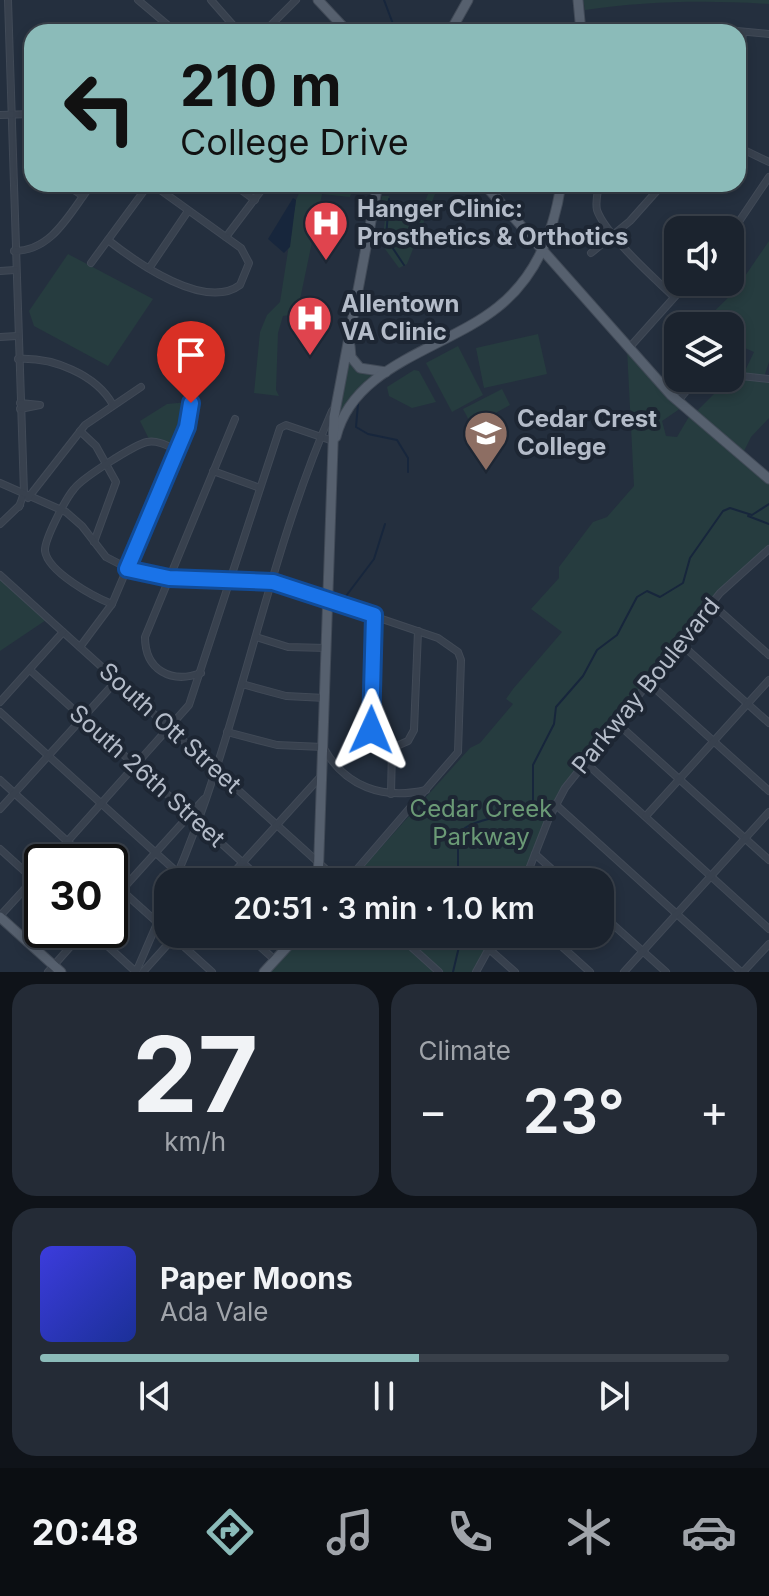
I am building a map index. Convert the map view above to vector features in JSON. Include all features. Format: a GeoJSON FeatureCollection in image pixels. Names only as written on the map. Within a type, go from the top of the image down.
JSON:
{"type":"FeatureCollection","features":[{"type":"Feature","properties":{"kind":"main road"},"geometry":{"type":"LineString","coordinates":[[318,0],[340,24]]}},
{"type":"Feature","properties":{"kind":"main road"},"geometry":{"type":"LineString","coordinates":[[454,24],[468,0]]}},
{"type":"Feature","properties":{"kind":"main road"},"geometry":{"type":"LineString","coordinates":[[578,0],[580,24]]}},
{"type":"Feature","properties":{"kind":"main road"},"geometry":{"type":"LineString","coordinates":[[320,868],[336,402],[376,192]]}},
{"type":"Feature","properties":{"kind":"main road"},"geometry":{"type":"LineString","coordinates":[[491,192],[542,253],[678,401],[769,479]]}},
{"type":"Feature","properties":{"kind":"main road"},"geometry":{"type":"LineString","coordinates":[[333,445],[350,403],[369,384],[498,307],[524,279],[542,253],[555,219],[560,192]]}},
{"type":"Feature","properties":{"kind":"main road"},"geometry":{"type":"LineString","coordinates":[[349,334],[356,365],[367,372],[388,372]]}},
{"type":"Feature","properties":{"kind":"main road"},"geometry":{"type":"LineString","coordinates":[[0,917],[54,970]]}},
{"type":"Feature","properties":{"kind":"main road"},"geometry":{"type":"LineString","coordinates":[[264,972],[286,948]]}},
{"type":"Feature","properties":{"kind":"street"},"geometry":{"type":"LineString","coordinates":[[8,0],[17,336],[27,494]]}},
{"type":"Feature","properties":{"kind":"street"},"geometry":{"type":"LineString","coordinates":[[138,0],[166,24]]}},
{"type":"Feature","properties":{"kind":"street"},"geometry":{"type":"LineString","coordinates":[[211,0],[232,24]]}},
{"type":"Feature","properties":{"kind":"street"},"geometry":{"type":"LineString","coordinates":[[272,24],[296,0]]}},
{"type":"Feature","properties":{"kind":"street"},"geometry":{"type":"LineString","coordinates":[[746,32],[769,34]]}},
{"type":"Feature","properties":{"kind":"street"},"geometry":{"type":"LineString","coordinates":[[0,58],[10,59]]}},
{"type":"Feature","properties":{"kind":"street"},"geometry":{"type":"LineString","coordinates":[[0,115],[24,114]]}},
{"type":"Feature","properties":{"kind":"street"},"geometry":{"type":"LineString","coordinates":[[746,151],[769,162]]}},
{"type":"Feature","properties":{"kind":"street"},"geometry":{"type":"LineString","coordinates":[[743,216],[769,177]]}},
{"type":"Feature","properties":{"kind":"street"},"geometry":{"type":"LineString","coordinates":[[77,192],[83,196]]}},
{"type":"Feature","properties":{"kind":"street"},"geometry":{"type":"LineString","coordinates":[[14,251],[43,245],[86,192]]}},
{"type":"Feature","properties":{"kind":"street"},"geometry":{"type":"LineString","coordinates":[[91,263],[144,192]]}},
{"type":"Feature","properties":{"kind":"street"},"geometry":{"type":"LineString","coordinates":[[108,240],[196,291],[235,289],[245,278],[249,263],[241,248],[161,192]]}},
{"type":"Feature","properties":{"kind":"street"},"geometry":{"type":"LineString","coordinates":[[244,192],[255,200]]}},
{"type":"Feature","properties":{"kind":"street"},"geometry":{"type":"LineString","coordinates":[[226,237],[260,192]]}},
{"type":"Feature","properties":{"kind":"street"},"geometry":{"type":"LineString","coordinates":[[598,192],[597,208],[615,234],[642,267],[674,297],[629,348]]}},
{"type":"Feature","properties":{"kind":"street"},"geometry":{"type":"LineString","coordinates":[[591,253],[615,234],[655,192]]}},
{"type":"Feature","properties":{"kind":"street"},"geometry":{"type":"LineString","coordinates":[[150,267],[188,211]]}},
{"type":"Feature","properties":{"kind":"street"},"geometry":{"type":"LineString","coordinates":[[0,271],[15,270]]}},
{"type":"Feature","properties":{"kind":"street"},"geometry":{"type":"LineString","coordinates":[[0,337],[17,336]]}},
{"type":"Feature","properties":{"kind":"street"},"geometry":{"type":"LineString","coordinates":[[18,359],[52,360],[100,387],[113,405]]}},
{"type":"Feature","properties":{"kind":"street"},"geometry":{"type":"LineString","coordinates":[[744,376],[769,379]]}},
{"type":"Feature","properties":{"kind":"street"},"geometry":{"type":"LineString","coordinates":[[0,524],[19,507],[80,431],[141,387]]}},
{"type":"Feature","properties":{"kind":"street"},"geometry":{"type":"LineString","coordinates":[[678,401],[685,392]]}},
{"type":"Feature","properties":{"kind":"street"},"geometry":{"type":"LineString","coordinates":[[80,647],[112,604],[189,420],[191,401]]}},
{"type":"Feature","properties":{"kind":"street"},"geometry":{"type":"LineString","coordinates":[[180,868],[216,769],[321,436],[336,402]]}},
{"type":"Feature","properties":{"kind":"street"},"geometry":{"type":"LineString","coordinates":[[201,673],[172,678],[157,669],[148,656],[146,631],[235,419]]}},
{"type":"Feature","properties":{"kind":"street"},"geometry":{"type":"LineString","coordinates":[[67,842],[189,705],[283,426],[321,436],[333,445]]}},
{"type":"Feature","properties":{"kind":"street"},"geometry":{"type":"LineString","coordinates":[[80,431],[108,465],[116,485],[94,542]]}},
{"type":"Feature","properties":{"kind":"street"},"geometry":{"type":"LineString","coordinates":[[112,604],[84,592],[50,561],[45,550],[62,510],[78,485],[147,442],[177,450]]}},
{"type":"Feature","properties":{"kind":"street"},"geometry":{"type":"LineString","coordinates":[[213,471],[260,488]]}},
{"type":"Feature","properties":{"kind":"street"},"geometry":{"type":"LineString","coordinates":[[0,483],[62,510],[78,521],[106,557],[127,569],[169,578],[273,582],[441,639],[461,657],[458,752],[356,868]]}},
{"type":"Feature","properties":{"kind":"street","name":"Parkway Boulevard"},"geometry":{"type":"LineString","coordinates":[[530,868],[555,804],[712,604],[769,549]]}},
{"type":"Feature","properties":{"kind":"street","name":"South Ott Street"},"geometry":{"type":"LineString","coordinates":[[0,575],[325,868]]}},
{"type":"Feature","properties":{"kind":"street"},"geometry":{"type":"LineString","coordinates":[[712,604],[769,655]]}},
{"type":"Feature","properties":{"kind":"street"},"geometry":{"type":"LineString","coordinates":[[374,615],[371,730],[377,742],[392,748],[408,741],[414,730],[418,631]]}},
{"type":"Feature","properties":{"kind":"street"},"geometry":{"type":"LineString","coordinates":[[0,702],[63,632]]}},
{"type":"Feature","properties":{"kind":"street"},"geometry":{"type":"LineString","coordinates":[[256,637],[293,647],[326,648]]}},
{"type":"Feature","properties":{"kind":"street"},"geometry":{"type":"LineString","coordinates":[[681,644],[769,723]]}},
{"type":"Feature","properties":{"kind":"street","name":"South 26th Street"},"geometry":{"type":"LineString","coordinates":[[30,670],[248,868]]}},
{"type":"Feature","properties":{"kind":"street"},"geometry":{"type":"LineString","coordinates":[[0,809],[117,680]]}},
{"type":"Feature","properties":{"kind":"street"},"geometry":{"type":"LineString","coordinates":[[646,816],[769,680]]}},
{"type":"Feature","properties":{"kind":"street"},"geometry":{"type":"LineString","coordinates":[[242,684],[279,695],[325,698]]}},
{"type":"Feature","properties":{"kind":"street"},"geometry":{"type":"LineString","coordinates":[[650,684],[769,791]]}},
{"type":"Feature","properties":{"kind":"street"},"geometry":{"type":"LineString","coordinates":[[0,712],[173,868]]}},
{"type":"Feature","properties":{"kind":"street"},"geometry":{"type":"LineString","coordinates":[[618,724],[769,860]]}},
{"type":"Feature","properties":{"kind":"street"},"geometry":{"type":"LineString","coordinates":[[227,732],[271,744],[323,747],[352,780],[374,791],[391,794],[426,790]]}},
{"type":"Feature","properties":{"kind":"street"},"geometry":{"type":"LineString","coordinates":[[391,794],[392,748]]}},
{"type":"Feature","properties":{"kind":"street"},"geometry":{"type":"LineString","coordinates":[[586,763],[769,929]]}},
{"type":"Feature","properties":{"kind":"street"},"geometry":{"type":"LineString","coordinates":[[238,868],[322,775]]}},
{"type":"Feature","properties":{"kind":"street"},"geometry":{"type":"LineString","coordinates":[[0,780],[69,844]]}},
{"type":"Feature","properties":{"kind":"street"},"geometry":{"type":"LineString","coordinates":[[128,882],[206,797]]}},
{"type":"Feature","properties":{"kind":"street"},"geometry":{"type":"LineString","coordinates":[[555,804],[742,972],[769,944]]}},
{"type":"Feature","properties":{"kind":"street"},"geometry":{"type":"LineString","coordinates":[[624,972],[769,812]]}},
{"type":"Feature","properties":{"kind":"street"},"geometry":{"type":"LineString","coordinates":[[0,849],[24,870]]}},
{"type":"Feature","properties":{"kind":"street"},"geometry":{"type":"LineString","coordinates":[[535,854],[550,868]]}},
{"type":"Feature","properties":{"kind":"street"},"geometry":{"type":"LineString","coordinates":[[0,917],[24,890]]}},
{"type":"Feature","properties":{"kind":"street"},"geometry":{"type":"LineString","coordinates":[[128,896],[154,919]]}},
{"type":"Feature","properties":{"kind":"street"},"geometry":{"type":"LineString","coordinates":[[614,925],[666,972]]}},
{"type":"Feature","properties":{"kind":"street"},"geometry":{"type":"LineString","coordinates":[[109,948],[136,972],[154,932]]}},
{"type":"Feature","properties":{"kind":"street"},"geometry":{"type":"LineString","coordinates":[[54,970],[73,948]]}},
{"type":"Feature","properties":{"kind":"street"},"geometry":{"type":"LineString","coordinates":[[143,972],[161,948]]}},
{"type":"Feature","properties":{"kind":"street"},"geometry":{"type":"LineString","coordinates":[[187,948],[212,972]]}},
{"type":"Feature","properties":{"kind":"street"},"geometry":{"type":"LineString","coordinates":[[262,948],[275,960]]}},
{"type":"Feature","properties":{"kind":"street"},"geometry":{"type":"LineString","coordinates":[[412,948],[439,972]]}},
{"type":"Feature","properties":{"kind":"street"},"geometry":{"type":"LineString","coordinates":[[476,972],[488,948],[515,972]]}},
{"type":"Feature","properties":{"kind":"street"},"geometry":{"type":"LineString","coordinates":[[563,948],[590,972]]}},
{"type":"Feature","properties":{"kind":"green space"},"geometry":{"type":"Polygon","coordinates":[[[583,0],[769,0],[769,4],[677,2],[585,10],[583,0]]]}},
{"type":"Feature","properties":{"kind":"green space"},"geometry":{"type":"Polygon","coordinates":[[[300,192],[352,192],[350,197],[322,194],[297,314],[283,316],[278,333],[276,390],[279,396],[254,393],[260,332],[267,315],[280,302],[300,192]]]}},
{"type":"Feature","properties":{"kind":"green space"},"geometry":{"type":"Polygon","coordinates":[[[429,192],[436,192],[407,264],[399,268],[377,238],[372,237],[375,233],[383,234],[387,206],[381,202],[382,196],[389,196],[388,222],[390,200],[423,207],[429,192]]]}},
{"type":"Feature","properties":{"kind":"green space"},"geometry":{"type":"Polygon","coordinates":[[[769,241],[769,362],[764,377],[744,375],[754,352],[744,348],[744,312],[713,312],[730,296],[744,296],[744,277],[769,241]]]}},
{"type":"Feature","properties":{"kind":"green space"},"geometry":{"type":"Polygon","coordinates":[[[68,254],[153,299],[108,366],[34,326],[29,311],[68,254]]]}},
{"type":"Feature","properties":{"kind":"green space"},"geometry":{"type":"Polygon","coordinates":[[[538,334],[547,374],[484,388],[476,348],[538,334]]]}},
{"type":"Feature","properties":{"kind":"green space"},"geometry":{"type":"Polygon","coordinates":[[[458,346],[483,395],[452,412],[426,363],[458,346]]]}},
{"type":"Feature","properties":{"kind":"green space","name":"Cedar Creek Parkway"},"geometry":{"type":"Polygon","coordinates":[[[627,349],[681,408],[662,421],[666,436],[677,437],[690,415],[769,484],[769,546],[716,594],[558,793],[527,868],[363,868],[513,704],[506,699],[562,632],[531,609],[559,578],[559,567],[593,522],[607,517],[634,486],[627,349]]]}},
{"type":"Feature","properties":{"kind":"green space"},"geometry":{"type":"Polygon","coordinates":[[[348,358],[360,372],[374,376],[358,388],[339,414],[348,358]]]}},
{"type":"Feature","properties":{"kind":"green space"},"geometry":{"type":"Polygon","coordinates":[[[414,370],[419,371],[436,402],[412,408],[389,396],[387,387],[414,370]]]}},
{"type":"Feature","properties":{"kind":"green space"},"geometry":{"type":"Polygon","coordinates":[[[744,377],[769,381],[769,418],[751,437],[744,451],[696,412],[716,392],[744,392],[744,377]]]}},
{"type":"Feature","properties":{"kind":"green space"},"geometry":{"type":"Polygon","coordinates":[[[502,389],[510,405],[472,426],[463,409],[502,389]]]}},
{"type":"Feature","properties":{"kind":"green space"},"geometry":{"type":"Polygon","coordinates":[[[188,402],[186,420],[176,444],[149,439],[140,421],[167,404],[188,402]]]}},
{"type":"Feature","properties":{"kind":"green space"},"geometry":{"type":"Polygon","coordinates":[[[0,579],[46,620],[0,651],[0,579]]]}},
{"type":"Feature","properties":{"kind":"green space"},"geometry":{"type":"Polygon","coordinates":[[[291,948],[408,948],[435,972],[270,972],[291,948]]]}},
{"type":"Feature","properties":{"kind":"green space"},"geometry":{"type":"Polygon","coordinates":[[[417,948],[485,948],[472,972],[443,972],[417,948]]]}},
{"type":"Feature","properties":{"kind":"water"},"geometry":{"type":"Polygon","coordinates":[[[293,198],[296,200],[290,247],[284,253],[268,239],[293,198]]]}},
{"type":"Feature","properties":{"kind":"waterway"},"geometry":{"type":"LineString","coordinates":[[384,0],[393,24]]}},
{"type":"Feature","properties":{"kind":"waterway"},"geometry":{"type":"LineString","coordinates":[[389,199],[386,238],[404,265]]}},
{"type":"Feature","properties":{"kind":"waterway"},"geometry":{"type":"LineString","coordinates":[[358,404],[356,427],[368,434],[397,440],[408,458],[408,472]]}},
{"type":"Feature","properties":{"kind":"waterway"},"geometry":{"type":"LineString","coordinates":[[458,868],[458,834],[473,824],[513,812],[533,802],[533,765],[554,724],[556,707],[583,676],[597,650],[617,635],[637,597],[647,591],[660,597],[683,583],[690,558],[723,511],[730,508],[752,515],[769,504]]}},
{"type":"Feature","properties":{"kind":"waterway"},"geometry":{"type":"LineString","coordinates":[[748,516],[769,524]]}},
{"type":"Feature","properties":{"kind":"waterway"},"geometry":{"type":"LineString","coordinates":[[343,600],[374,559],[385,524]]}},
{"type":"Feature","properties":{"kind":"waterway"},"geometry":{"type":"LineString","coordinates":[[453,972],[459,948]]}},
{"type":"Feature","properties":{"kind":"place","name":"Hanger Clinic: Prosthetics & Orthotics"},"geometry":{"type":"Point","coordinates":[326,262]}},
{"type":"Feature","properties":{"kind":"place","name":"Allentown VA Clinic"},"geometry":{"type":"Point","coordinates":[310,357]}},
{"type":"Feature","properties":{"kind":"place","name":"Cedar Crest College"},"geometry":{"type":"Point","coordinates":[486,472]}},
{"type":"Feature","properties":{"kind":"route"},"geometry":{"type":"LineString","coordinates":[[191,403],[187,427],[127,569],[147,576],[169,578],[273,582],[374,615],[371,730]]}}]}
